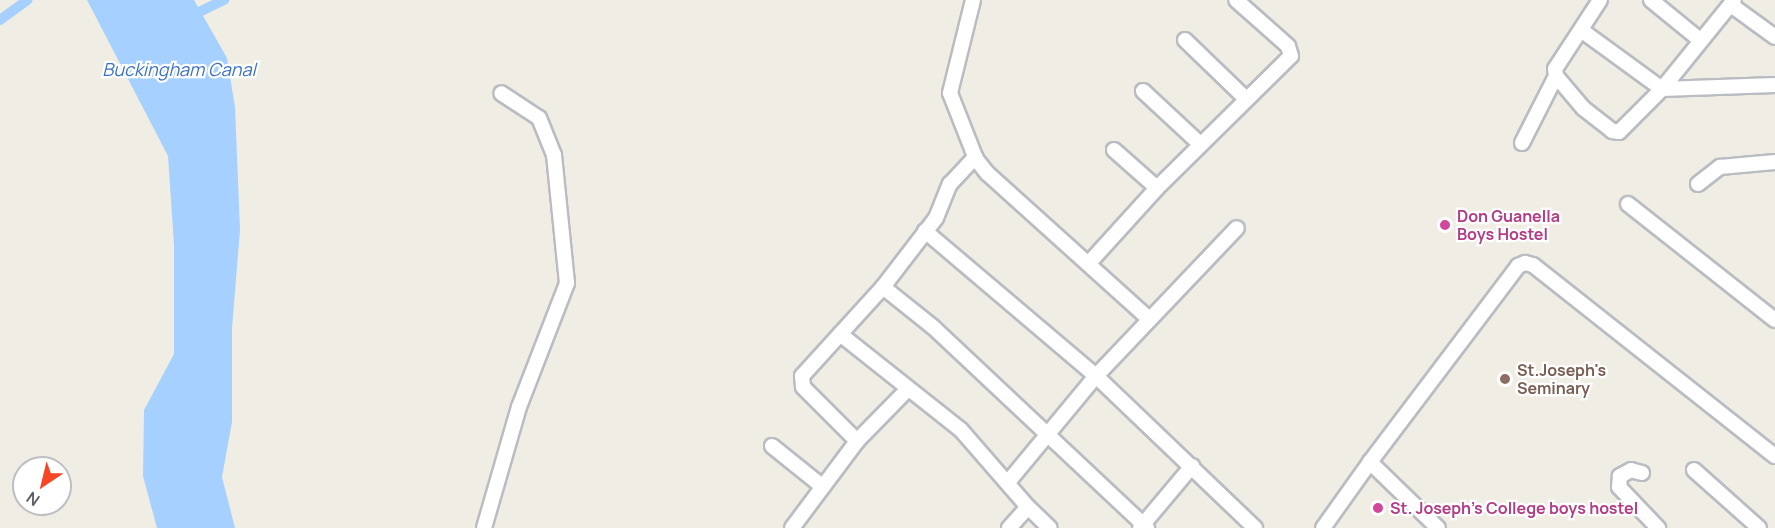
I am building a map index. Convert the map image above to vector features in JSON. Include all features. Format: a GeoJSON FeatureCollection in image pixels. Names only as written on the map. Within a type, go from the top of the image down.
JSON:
{"type":"FeatureCollection","features":[{"type":"Feature","properties":{"kind":"street"},"geometry":{"type":"LineString","coordinates":[[973,0],[950,93],[975,157],[987,173],[1148,318]]}},
{"type":"Feature","properties":{"kind":"street"},"geometry":{"type":"LineString","coordinates":[[1089,263],[1200,144],[1287,62],[1291,51],[1236,0]]}},
{"type":"Feature","properties":{"kind":"street"},"geometry":{"type":"LineString","coordinates":[[1522,143],[1549,96],[1556,76],[1555,69],[1600,0]]}},
{"type":"Feature","properties":{"kind":"street"},"geometry":{"type":"LineString","coordinates":[[1651,0],[1700,40]]}},
{"type":"Feature","properties":{"kind":"street"},"geometry":{"type":"LineString","coordinates":[[1556,76],[1583,108],[1611,131],[1619,132],[1662,89],[1732,2],[1775,37]]}},
{"type":"Feature","properties":{"kind":"street"},"geometry":{"type":"LineString","coordinates":[[1581,30],[1662,89],[1775,85]]}},
{"type":"Feature","properties":{"kind":"street"},"geometry":{"type":"LineString","coordinates":[[1185,40],[1246,99]]}},
{"type":"Feature","properties":{"kind":"street"},"geometry":{"type":"LineString","coordinates":[[1143,91],[1200,144]]}},
{"type":"Feature","properties":{"kind":"street"},"geometry":{"type":"LineString","coordinates":[[484,528],[519,407],[567,283],[554,155],[539,118],[501,93]]}},
{"type":"Feature","properties":{"kind":"street"},"geometry":{"type":"LineString","coordinates":[[1114,150],[1157,188]]}},
{"type":"Feature","properties":{"kind":"street"},"geometry":{"type":"LineString","coordinates":[[857,441],[800,381],[883,287],[936,218],[950,184],[975,157]]}},
{"type":"Feature","properties":{"kind":"street"},"geometry":{"type":"LineString","coordinates":[[1698,184],[1720,167],[1775,162]]}},
{"type":"Feature","properties":{"kind":"street"},"geometry":{"type":"LineString","coordinates":[[1628,204],[1775,320]]}},
{"type":"Feature","properties":{"kind":"street"},"geometry":{"type":"LineString","coordinates":[[1009,482],[1046,431],[1096,375],[1148,318],[1237,228]]}},
{"type":"Feature","properties":{"kind":"street"},"geometry":{"type":"LineString","coordinates":[[925,231],[1096,375],[1255,528]]}},
{"type":"Feature","properties":{"kind":"street"},"geometry":{"type":"LineString","coordinates":[[1323,528],[1518,266],[1525,263],[1775,456]]}},
{"type":"Feature","properties":{"kind":"street"},"geometry":{"type":"LineString","coordinates":[[883,287],[933,327],[1046,431],[1143,527],[1192,466]]}},
{"type":"Feature","properties":{"kind":"street"},"geometry":{"type":"LineString","coordinates":[[840,334],[961,430],[1009,482],[1028,507],[1050,528]]}},
{"type":"Feature","properties":{"kind":"street"},"geometry":{"type":"LineString","coordinates":[[792,528],[857,441],[908,389]]}},
{"type":"Feature","properties":{"kind":"street"},"geometry":{"type":"LineString","coordinates":[[772,446],[823,487]]}},
{"type":"Feature","properties":{"kind":"street"},"geometry":{"type":"LineString","coordinates":[[1370,462],[1438,528]]}},
{"type":"Feature","properties":{"kind":"street"},"geometry":{"type":"LineString","coordinates":[[1642,473],[1631,470],[1620,476],[1619,487],[1658,528]]}},
{"type":"Feature","properties":{"kind":"street"},"geometry":{"type":"LineString","coordinates":[[1694,470],[1759,528]]}},
{"type":"Feature","properties":{"kind":"street"},"geometry":{"type":"LineString","coordinates":[[1009,528],[1028,507]]}},
{"type":"Feature","properties":{"kind":"water","name":"Buckingham Canal"},"geometry":{"type":"Polygon","coordinates":[[[87,0],[194,0],[227,58],[235,107],[240,230],[232,328],[232,422],[222,477],[235,528],[157,528],[143,476],[144,410],[174,354],[174,245],[168,156],[87,0]]]}},
{"type":"Feature","properties":{"kind":"waterway"},"geometry":{"type":"LineString","coordinates":[[0,20],[28,0]]}},
{"type":"Feature","properties":{"kind":"waterway"},"geometry":{"type":"LineString","coordinates":[[191,16],[224,0]]}},
{"type":"Feature","properties":{"kind":"place","name":"Don Guanella Boys Hostel"},"geometry":{"type":"Point","coordinates":[1445,225]}},
{"type":"Feature","properties":{"kind":"place","name":"St.Joseph's Seminary"},"geometry":{"type":"Point","coordinates":[1505,379]}},
{"type":"Feature","properties":{"kind":"place","name":"St. Joseph's College boys hostel"},"geometry":{"type":"Point","coordinates":[1378,508]}}]}
